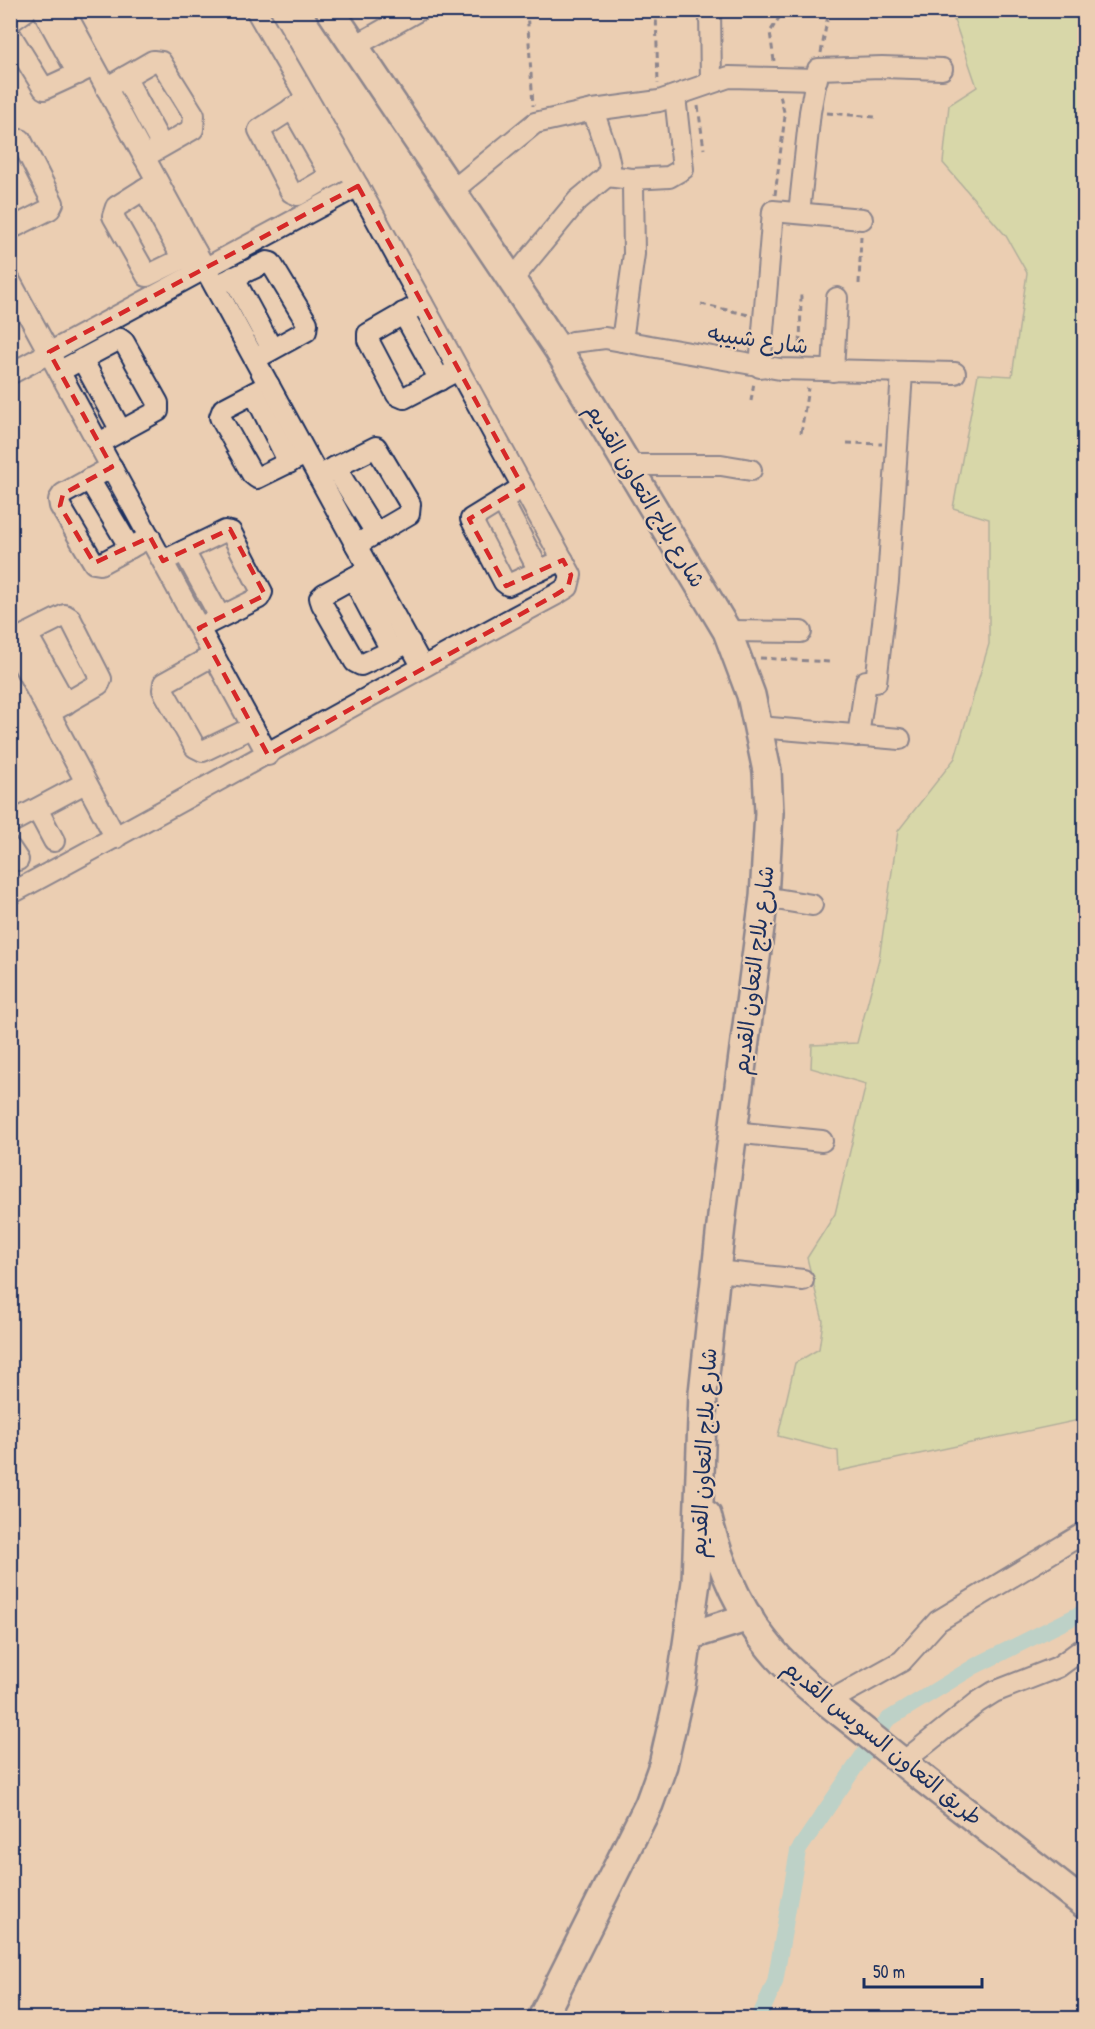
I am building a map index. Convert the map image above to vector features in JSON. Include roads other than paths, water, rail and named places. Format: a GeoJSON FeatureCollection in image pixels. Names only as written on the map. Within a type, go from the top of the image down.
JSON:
{"type":"FeatureCollection","features":[{"type":"Feature","properties":{"kind":"street"},"geometry":{"type":"LineString","coordinates":[[10,22],[27,10]]}},
{"type":"Feature","properties":{"kind":"street"},"geometry":{"type":"LineString","coordinates":[[43,10],[86,70],[106,88],[144,157],[151,185],[195,260],[215,286],[255,359],[261,389],[298,458],[327,471],[376,533]]}},
{"type":"Feature","properties":{"kind":"street"},"geometry":{"type":"LineString","coordinates":[[64,10],[86,70]]}},
{"type":"Feature","properties":{"kind":"street"},"geometry":{"type":"LineString","coordinates":[[10,894],[268,755],[422,666],[568,587],[571,575],[358,186],[338,171],[299,104],[256,10]]}},
{"type":"Feature","properties":{"kind":"street","name":"شارع بلاج التعاون القديم"},"geometry":{"type":"LineString","coordinates":[[330,10],[558,349],[727,631],[751,695],[767,771],[769,813],[764,897],[716,1271],[703,1393],[702,1481],[696,1582],[674,1726],[649,1804],[542,2019]]}},
{"type":"Feature","properties":{"kind":"street"},"geometry":{"type":"LineString","coordinates":[[355,46],[419,10]]}},
{"type":"Feature","properties":{"kind":"street"},"geometry":{"type":"LineString","coordinates":[[703,86],[710,10]]}},
{"type":"Feature","properties":{"kind":"street"},"geometry":{"type":"LineString","coordinates":[[10,34],[44,89],[86,70]]}},
{"type":"Feature","properties":{"kind":"street"},"geometry":{"type":"LineString","coordinates":[[106,88],[153,62],[165,64],[194,115],[193,129],[144,157]]}},
{"type":"Feature","properties":{"kind":"street"},"geometry":{"type":"LineString","coordinates":[[452,190],[535,123],[593,110],[667,98],[729,77],[776,78],[882,67],[942,69]]}},
{"type":"Feature","properties":{"kind":"street"},"geometry":{"type":"LineString","coordinates":[[799,213],[810,112],[818,74]]}},
{"type":"Feature","properties":{"kind":"street"},"geometry":{"type":"LineString","coordinates":[[125,77],[162,146]]}},
{"type":"Feature","properties":{"kind":"street"},"geometry":{"type":"LineString","coordinates":[[607,176],[632,179],[669,177],[683,169],[667,98]]}},
{"type":"Feature","properties":{"kind":"street"},"geometry":{"type":"LineString","coordinates":[[299,104],[259,130],[291,192],[298,195],[338,171]]}},
{"type":"Feature","properties":{"kind":"street"},"geometry":{"type":"LineString","coordinates":[[512,280],[577,201],[607,176],[610,166],[608,152],[593,110]]}},
{"type":"Feature","properties":{"kind":"street"},"geometry":{"type":"LineString","coordinates":[[10,140],[21,140],[53,202],[50,209],[12,226]]}},
{"type":"Feature","properties":{"kind":"street"},"geometry":{"type":"LineString","coordinates":[[622,341],[634,254],[632,179]]}},
{"type":"Feature","properties":{"kind":"street"},"geometry":{"type":"LineString","coordinates":[[151,185],[116,207],[113,216],[144,273],[151,276],[195,260],[358,186]]}},
{"type":"Feature","properties":{"kind":"street"},"geometry":{"type":"LineString","coordinates":[[760,367],[773,211],[862,219]]}},
{"type":"Feature","properties":{"kind":"street"},"geometry":{"type":"LineString","coordinates":[[10,374],[195,260]]}},
{"type":"Feature","properties":{"kind":"street"},"geometry":{"type":"LineString","coordinates":[[215,286],[267,262],[271,263],[308,322],[306,331],[255,359]]}},
{"type":"Feature","properties":{"kind":"street"},"geometry":{"type":"LineString","coordinates":[[234,277],[272,349]]}},
{"type":"Feature","properties":{"kind":"street"},"geometry":{"type":"LineString","coordinates":[[10,281],[268,755]]}},
{"type":"Feature","properties":{"kind":"street"},"geometry":{"type":"LineString","coordinates":[[833,371],[837,298]]}},
{"type":"Feature","properties":{"kind":"street"},"geometry":{"type":"LineString","coordinates":[[422,303],[368,334],[368,340],[397,395],[404,398],[458,370]]}},
{"type":"Feature","properties":{"kind":"street"},"geometry":{"type":"LineString","coordinates":[[403,314],[440,380]]}},
{"type":"Feature","properties":{"kind":"street","name":"شارع شبيبه"},"geometry":{"type":"LineString","coordinates":[[558,349],[589,338],[622,341],[760,367],[805,371],[955,373]]}},
{"type":"Feature","properties":{"kind":"street"},"geometry":{"type":"LineString","coordinates":[[60,371],[120,339],[124,342],[158,403],[158,411],[99,443]]}},
{"type":"Feature","properties":{"kind":"street"},"geometry":{"type":"LineString","coordinates":[[82,359],[121,431]]}},
{"type":"Feature","properties":{"kind":"street"},"geometry":{"type":"LineString","coordinates":[[858,736],[866,681],[876,682],[888,581],[902,372]]}},
{"type":"Feature","properties":{"kind":"street"},"geometry":{"type":"LineString","coordinates":[[261,389],[223,409],[220,417],[252,474],[257,478],[298,458]]}},
{"type":"Feature","properties":{"kind":"street"},"geometry":{"type":"LineString","coordinates":[[327,471],[372,447],[379,450],[411,508],[409,514],[356,545]]}},
{"type":"Feature","properties":{"kind":"street"},"geometry":{"type":"LineString","coordinates":[[629,465],[721,465],[751,470]]}},
{"type":"Feature","properties":{"kind":"street"},"geometry":{"type":"LineString","coordinates":[[112,467],[63,494],[59,500],[89,558],[94,563],[100,564],[150,537]]}},
{"type":"Feature","properties":{"kind":"street"},"geometry":{"type":"LineString","coordinates":[[327,471],[356,545],[361,573],[392,652]]}},
{"type":"Feature","properties":{"kind":"street"},"geometry":{"type":"LineString","coordinates":[[89,479],[130,548]]}},
{"type":"Feature","properties":{"kind":"street"},"geometry":{"type":"LineString","coordinates":[[523,487],[472,517],[471,521],[507,585],[562,560]]}},
{"type":"Feature","properties":{"kind":"street"},"geometry":{"type":"LineString","coordinates":[[501,500],[539,571]]}},
{"type":"Feature","properties":{"kind":"street"},"geometry":{"type":"LineString","coordinates":[[163,561],[229,531],[262,589],[259,598],[199,628]]}},
{"type":"Feature","properties":{"kind":"street"},"geometry":{"type":"LineString","coordinates":[[184,551],[220,617]]}},
{"type":"Feature","properties":{"kind":"street"},"geometry":{"type":"LineString","coordinates":[[361,573],[410,642],[422,666]]}},
{"type":"Feature","properties":{"kind":"street"},"geometry":{"type":"LineString","coordinates":[[361,573],[320,598],[355,662],[368,664],[410,642]]}},
{"type":"Feature","properties":{"kind":"street"},"geometry":{"type":"LineString","coordinates":[[57,708],[99,684],[101,680],[70,618],[65,615],[16,638],[57,708],[85,783],[116,838]]}},
{"type":"Feature","properties":{"kind":"street"},"geometry":{"type":"LineString","coordinates":[[727,631],[801,632]]}},
{"type":"Feature","properties":{"kind":"street"},"geometry":{"type":"LineString","coordinates":[[214,655],[164,683],[163,690],[195,747],[202,751],[253,727]]}},
{"type":"Feature","properties":{"kind":"street"},"geometry":{"type":"LineString","coordinates":[[759,727],[900,740]]}},
{"type":"Feature","properties":{"kind":"street"},"geometry":{"type":"LineString","coordinates":[[10,823],[85,783]]}},
{"type":"Feature","properties":{"kind":"street"},"geometry":{"type":"LineString","coordinates":[[38,809],[54,841]]}},
{"type":"Feature","properties":{"kind":"street"},"geometry":{"type":"LineString","coordinates":[[764,897],[812,904]]}},
{"type":"Feature","properties":{"kind":"street"},"geometry":{"type":"LineString","coordinates":[[733,1131],[822,1141]]}},
{"type":"Feature","properties":{"kind":"street"},"geometry":{"type":"LineString","coordinates":[[716,1271],[803,1280]]}},
{"type":"Feature","properties":{"kind":"street","name":"طريق التعاون السويس القديم"},"geometry":{"type":"LineString","coordinates":[[702,1481],[713,1541],[724,1570],[748,1617],[771,1649],[834,1706],[1084,1904]]}},
{"type":"Feature","properties":{"kind":"street"},"geometry":{"type":"LineString","coordinates":[[834,1706],[902,1661],[938,1621],[1084,1533]]}},
{"type":"Feature","properties":{"kind":"street"},"geometry":{"type":"LineString","coordinates":[[689,1636],[748,1617]]}},
{"type":"Feature","properties":{"kind":"street"},"geometry":{"type":"LineString","coordinates":[[902,1761],[994,1692],[1058,1667],[1084,1648]]}},
{"type":"Feature","properties":{"kind":"waterway"},"geometry":{"type":"LineString","coordinates":[[759,2018],[775,1982],[798,1851],[887,1720],[975,1666],[1084,1612]]}}]}
